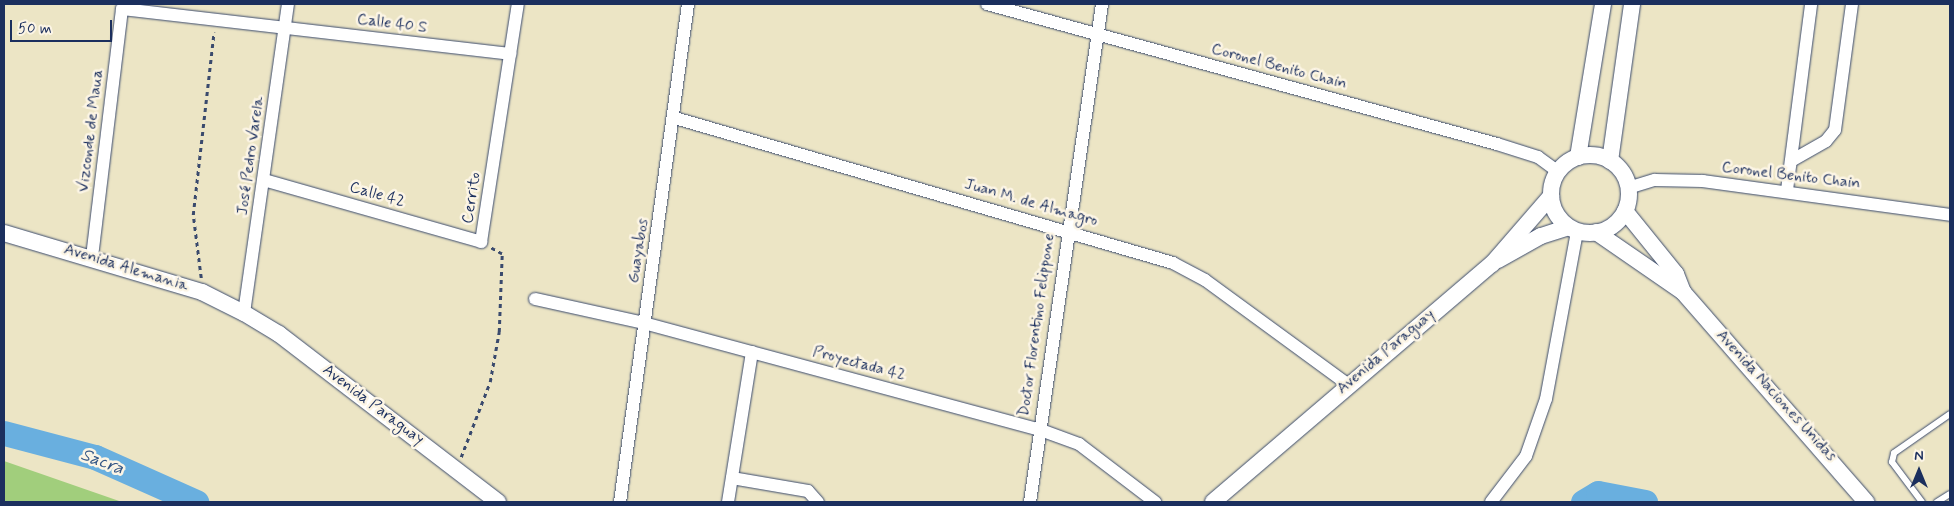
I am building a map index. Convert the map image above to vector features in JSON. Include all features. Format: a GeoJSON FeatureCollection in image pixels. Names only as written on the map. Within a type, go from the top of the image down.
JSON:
{"type":"FeatureCollection","features":[{"type":"Feature","properties":{"kind":"street","name":"José Pedro Varela"},"geometry":{"type":"LineString","coordinates":[[244,313],[288,4]]}},
{"type":"Feature","properties":{"kind":"street","name":"Cerrito"},"geometry":{"type":"LineString","coordinates":[[482,242],[518,4]]}},
{"type":"Feature","properties":{"kind":"street","name":"Guayabos"},"geometry":{"type":"LineString","coordinates":[[620,502],[644,323],[675,118],[688,4]]}},
{"type":"Feature","properties":{"kind":"street","name":"Coronel Benito Chain"},"geometry":{"type":"LineString","coordinates":[[987,4],[1523,151],[1559,172]]}},
{"type":"Feature","properties":{"kind":"street","name":"Doctor Florentino Felippone"},"geometry":{"type":"LineString","coordinates":[[1030,502],[1038,429],[1102,4]]}},
{"type":"Feature","properties":{"kind":"street"},"geometry":{"type":"LineString","coordinates":[[1578,157],[1603,4]]}},
{"type":"Feature","properties":{"kind":"street"},"geometry":{"type":"LineString","coordinates":[[1610,161],[1632,4]]}},
{"type":"Feature","properties":{"kind":"street"},"geometry":{"type":"LineString","coordinates":[[1787,190],[1811,4]]}},
{"type":"Feature","properties":{"kind":"street"},"geometry":{"type":"LineString","coordinates":[[1790,161],[1826,141],[1834,130],[1852,4]]}},
{"type":"Feature","properties":{"kind":"street","name":"Calle 40 S"},"geometry":{"type":"LineString","coordinates":[[122,9],[510,54]]}},
{"type":"Feature","properties":{"kind":"street","name":"Vizconde de Maua"},"geometry":{"type":"LineString","coordinates":[[92,257],[122,9]]}},
{"type":"Feature","properties":{"kind":"street","name":"Juan M. de Almagro"},"geometry":{"type":"LineString","coordinates":[[675,118],[1132,248],[1205,280],[1347,384]]}},
{"type":"Feature","properties":{"kind":"street"},"geometry":{"type":"LineString","coordinates":[[1573,229],[1556,213],[1551,196],[1559,172],[1578,157],[1595,156],[1610,161],[1622,172],[1628,188],[1625,212],[1613,225],[1596,232]]}},
{"type":"Feature","properties":{"kind":"street","name":"Coronel Benito Chain"},"geometry":{"type":"LineString","coordinates":[[1628,188],[1675,179],[1787,190],[1950,215]]}},
{"type":"Feature","properties":{"kind":"street","name":"Calle 42"},"geometry":{"type":"LineString","coordinates":[[264,180],[482,242]]}},
{"type":"Feature","properties":{"kind":"street","name":"Avenida Paraguay"},"geometry":{"type":"LineString","coordinates":[[1213,502],[1347,384],[1492,264],[1551,196]]}},
{"type":"Feature","properties":{"kind":"street"},"geometry":{"type":"LineString","coordinates":[[1625,212],[1676,274],[1683,292]]}},
{"type":"Feature","properties":{"kind":"street"},"geometry":{"type":"LineString","coordinates":[[1491,502],[1526,456],[1546,398],[1573,229]]}},
{"type":"Feature","properties":{"kind":"street"},"geometry":{"type":"LineString","coordinates":[[1492,264],[1541,236],[1573,229],[1596,232],[1683,292]]}},
{"type":"Feature","properties":{"kind":"street","name":"Avenida Alemania"},"geometry":{"type":"LineString","coordinates":[[4,233],[92,257],[202,292],[244,313]]}},
{"type":"Feature","properties":{"kind":"street","name":"Avenida Naciones Unidas"},"geometry":{"type":"LineString","coordinates":[[1683,292],[1866,502]]}},
{"type":"Feature","properties":{"kind":"street","name":"Proyectada 42"},"geometry":{"type":"LineString","coordinates":[[535,298],[644,323],[1038,429],[1079,444],[1155,502]]}},
{"type":"Feature","properties":{"kind":"street","name":"Avenida Paraguay"},"geometry":{"type":"LineString","coordinates":[[244,313],[279,334],[498,502]]}},
{"type":"Feature","properties":{"kind":"street"},"geometry":{"type":"LineString","coordinates":[[728,502],[752,352]]}},
{"type":"Feature","properties":{"kind":"street"},"geometry":{"type":"LineString","coordinates":[[732,478],[808,491],[818,502]]}},
{"type":"Feature","properties":{"kind":"lane"},"geometry":{"type":"LineString","coordinates":[[1922,502],[1892,462],[1894,453],[1950,414]]}},
{"type":"Feature","properties":{"kind":"lane"},"geometry":{"type":"LineString","coordinates":[[1936,502],[1950,494]]}},
{"type":"Feature","properties":{"kind":"path"},"geometry":{"type":"LineString","coordinates":[[202,292],[193,215],[215,21]]}},
{"type":"Feature","properties":{"kind":"path","name":"Cerrito"},"geometry":{"type":"LineString","coordinates":[[457,470],[490,382],[500,332],[502,254],[482,242]]}},
{"type":"Feature","properties":{"kind":"green space"},"geometry":{"type":"Polygon","coordinates":[[[4,461],[122,502],[4,502],[4,461]]]}},
{"type":"Feature","properties":{"kind":"waterway","name":"Sacra"},"geometry":{"type":"LineString","coordinates":[[4,433],[95,457],[196,502]]}},
{"type":"Feature","properties":{"kind":"waterway","name":"Sacra"},"geometry":{"type":"LineString","coordinates":[[1583,502],[1598,493],[1645,502]]}}]}
